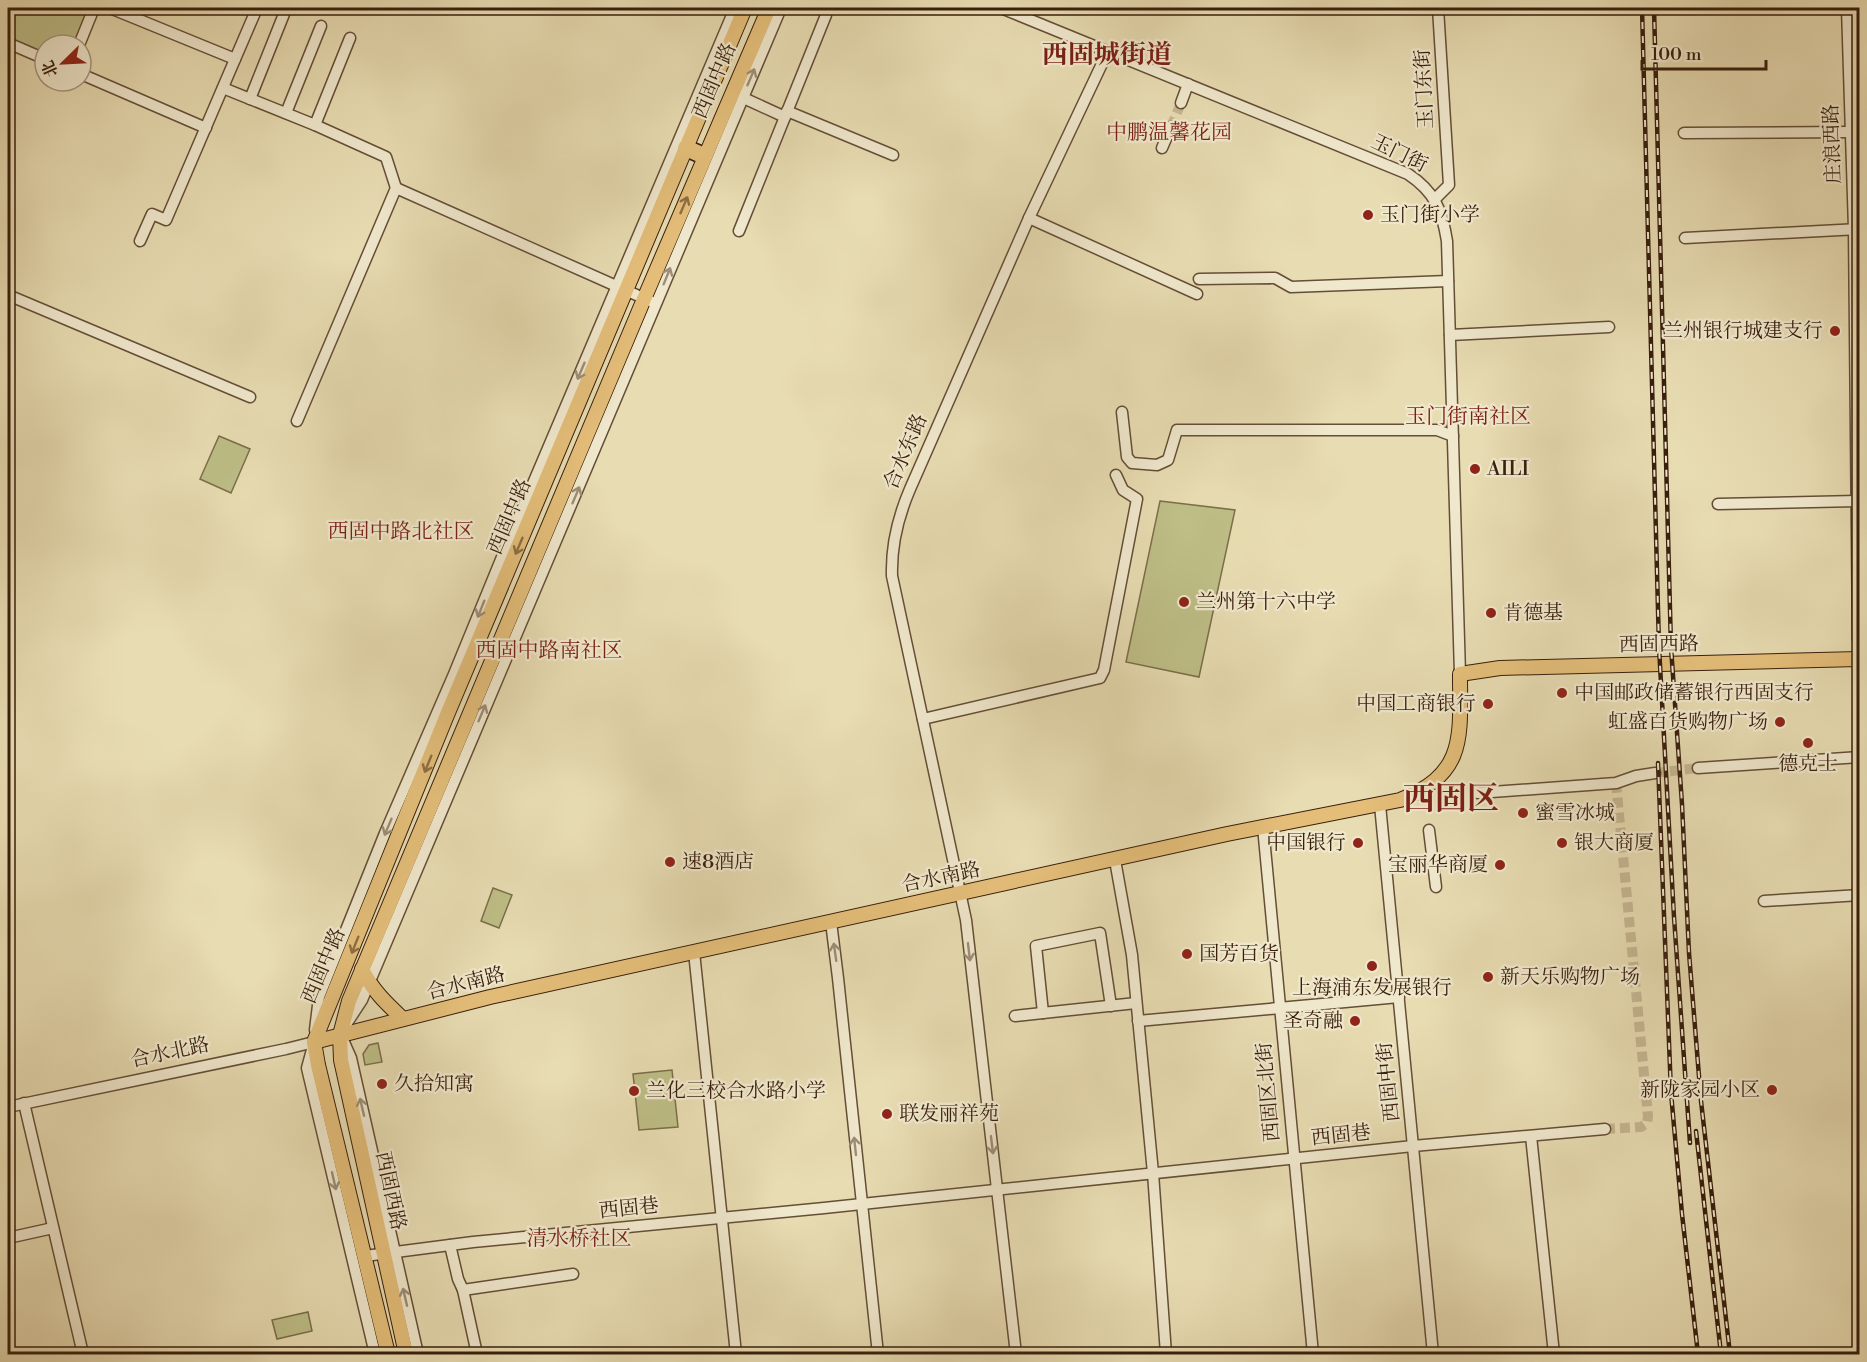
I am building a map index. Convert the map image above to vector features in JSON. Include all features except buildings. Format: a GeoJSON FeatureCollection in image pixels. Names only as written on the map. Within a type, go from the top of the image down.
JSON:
{"type":"FeatureCollection","features":[{"type":"Feature","properties":{"kind":"highway"},"geometry":{"type":"LineString","coordinates":[[686,148],[704,156]]}},
{"type":"Feature","properties":{"kind":"main road","name":"西固中路"},"geometry":{"type":"LineString","coordinates":[[314,1042],[621,289],[686,148],[745,8]]}},
{"type":"Feature","properties":{"kind":"main road","name":"西固中路"},"geometry":{"type":"LineString","coordinates":[[340,1035],[349,1000],[465,722],[650,301],[704,156],[737,95],[769,8]]}},
{"type":"Feature","properties":{"kind":"main road"},"geometry":{"type":"LineString","coordinates":[[1859,640],[1860,676]]}},
{"type":"Feature","properties":{"kind":"main road","name":"西固西路"},"geometry":{"type":"LineString","coordinates":[[1460,674],[1500,668],[1859,659]]}},
{"type":"Feature","properties":{"kind":"main road","name":"合水南路"},"geometry":{"type":"LineString","coordinates":[[340,1035],[490,997],[1263,827],[1380,805],[1413,795],[1437,785],[1458,745],[1460,674]]}},
{"type":"Feature","properties":{"kind":"main road"},"geometry":{"type":"LineString","coordinates":[[447,715],[465,722]]}},
{"type":"Feature","properties":{"kind":"main road"},"geometry":{"type":"LineString","coordinates":[[362,969],[369,983],[403,1019]]}},
{"type":"Feature","properties":{"kind":"main road","name":"合水北路"},"geometry":{"type":"LineString","coordinates":[[314,1042],[340,1035]]}},
{"type":"Feature","properties":{"kind":"main road","name":"西固西路"},"geometry":{"type":"LineString","coordinates":[[340,1035],[341,1060],[389,1252],[406,1354]]}},
{"type":"Feature","properties":{"kind":"main road","name":"西固西路"},"geometry":{"type":"LineString","coordinates":[[314,1042],[388,1354]]}},
{"type":"Feature","properties":{"kind":"street"},"geometry":{"type":"LineString","coordinates":[[84,33],[94,8]]}},
{"type":"Feature","properties":{"kind":"street"},"geometry":{"type":"LineString","coordinates":[[110,8],[235,59]]}},
{"type":"Feature","properties":{"kind":"street"},"geometry":{"type":"LineString","coordinates":[[140,241],[152,214],[166,220],[257,8]]}},
{"type":"Feature","properties":{"kind":"street"},"geometry":{"type":"LineString","coordinates":[[375,1354],[308,1068],[314,1042],[318,1000],[385,833],[621,289],[735,8]]}},
{"type":"Feature","properties":{"kind":"street"},"geometry":{"type":"LineString","coordinates":[[340,1035],[362,1000],[737,95],[781,8]]}},
{"type":"Feature","properties":{"kind":"street","name":"玉门街"},"geometry":{"type":"LineString","coordinates":[[1001,8],[1407,174],[1421,183],[1435,199],[1444,223],[1447,241],[1460,674]]}},
{"type":"Feature","properties":{"kind":"street","name":"玉门东街"},"geometry":{"type":"LineString","coordinates":[[1435,199],[1449,185],[1438,8]]}},
{"type":"Feature","properties":{"kind":"street","name":"庄浪西路"},"geometry":{"type":"LineString","coordinates":[[1847,8],[1857,229],[1859,640]]}},
{"type":"Feature","properties":{"kind":"street"},"geometry":{"type":"LineString","coordinates":[[250,99],[284,14]]}},
{"type":"Feature","properties":{"kind":"street"},"geometry":{"type":"LineString","coordinates":[[739,231],[826,15]]}},
{"type":"Feature","properties":{"kind":"street"},"geometry":{"type":"LineString","coordinates":[[286,113],[321,26]]}},
{"type":"Feature","properties":{"kind":"street"},"geometry":{"type":"LineString","coordinates":[[315,125],[350,38]]}},
{"type":"Feature","properties":{"kind":"street"},"geometry":{"type":"LineString","coordinates":[[8,43],[33,54]]}},
{"type":"Feature","properties":{"kind":"street","name":"合水东路"},"geometry":{"type":"LineString","coordinates":[[998,1190],[967,932],[892,576],[892,561],[901,510],[1029,218],[1108,51]]}},
{"type":"Feature","properties":{"kind":"street"},"geometry":{"type":"LineString","coordinates":[[93,79],[206,128]]}},
{"type":"Feature","properties":{"kind":"street"},"geometry":{"type":"LineString","coordinates":[[1181,103],[1188,84]]}},
{"type":"Feature","properties":{"kind":"street"},"geometry":{"type":"LineString","coordinates":[[223,88],[386,157],[396,188],[297,421]]}},
{"type":"Feature","properties":{"kind":"street"},"geometry":{"type":"LineString","coordinates":[[737,95],[893,155]]}},
{"type":"Feature","properties":{"kind":"street"},"geometry":{"type":"LineString","coordinates":[[1162,148],[1170,127]]}},
{"type":"Feature","properties":{"kind":"street"},"geometry":{"type":"LineString","coordinates":[[1684,133],[1851,132]]}},
{"type":"Feature","properties":{"kind":"street"},"geometry":{"type":"LineString","coordinates":[[396,188],[650,301]]}},
{"type":"Feature","properties":{"kind":"street"},"geometry":{"type":"LineString","coordinates":[[1029,218],[1197,294]]}},
{"type":"Feature","properties":{"kind":"street"},"geometry":{"type":"LineString","coordinates":[[1685,238],[1857,229]]}},
{"type":"Feature","properties":{"kind":"street"},"geometry":{"type":"LineString","coordinates":[[1199,279],[1275,278],[1291,286],[1448,281]]}},
{"type":"Feature","properties":{"kind":"street"},"geometry":{"type":"LineString","coordinates":[[8,295],[249,398]]}},
{"type":"Feature","properties":{"kind":"street"},"geometry":{"type":"LineString","coordinates":[[1450,335],[1609,327]]}},
{"type":"Feature","properties":{"kind":"street"},"geometry":{"type":"LineString","coordinates":[[1122,412],[1127,457],[1132,463],[1157,465],[1168,460],[1177,430],[1437,430],[1453,436]]}},
{"type":"Feature","properties":{"kind":"street"},"geometry":{"type":"LineString","coordinates":[[923,720],[1100,678],[1104,670],[1137,498],[1124,490],[1116,475]]}},
{"type":"Feature","properties":{"kind":"street"},"geometry":{"type":"LineString","coordinates":[[1718,504],[1857,501]]}},
{"type":"Feature","properties":{"kind":"street"},"geometry":{"type":"LineString","coordinates":[[1698,768],[1860,757]]}},
{"type":"Feature","properties":{"kind":"street"},"geometry":{"type":"LineString","coordinates":[[1478,793],[1616,783],[1636,776],[1655,773]]}},
{"type":"Feature","properties":{"kind":"street","name":"西固中街"},"geometry":{"type":"LineString","coordinates":[[1380,805],[1433,1354]]}},
{"type":"Feature","properties":{"kind":"street","name":"西固区北街"},"geometry":{"type":"LineString","coordinates":[[1263,827],[1313,1354]]}},
{"type":"Feature","properties":{"kind":"street"},"geometry":{"type":"LineString","coordinates":[[1429,831],[1436,887]]}},
{"type":"Feature","properties":{"kind":"street"},"geometry":{"type":"LineString","coordinates":[[1115,860],[1132,955],[1166,1354]]}},
{"type":"Feature","properties":{"kind":"street"},"geometry":{"type":"LineString","coordinates":[[1764,901],[1860,895]]}},
{"type":"Feature","properties":{"kind":"street"},"geometry":{"type":"LineString","coordinates":[[831,922],[878,1354]]}},
{"type":"Feature","properties":{"kind":"street"},"geometry":{"type":"LineString","coordinates":[[1043,1013],[1036,946],[1100,933],[1111,1006]]}},
{"type":"Feature","properties":{"kind":"street"},"geometry":{"type":"LineString","coordinates":[[694,952],[736,1354]]}},
{"type":"Feature","properties":{"kind":"street"},"geometry":{"type":"LineString","coordinates":[[1138,1021],[1398,997]]}},
{"type":"Feature","properties":{"kind":"street"},"geometry":{"type":"LineString","coordinates":[[1015,1016],[1136,1003]]}},
{"type":"Feature","properties":{"kind":"street","name":"合水北路"},"geometry":{"type":"LineString","coordinates":[[8,1107],[314,1042]]}},
{"type":"Feature","properties":{"kind":"street"},"geometry":{"type":"LineString","coordinates":[[24,1104],[83,1354]]}},
{"type":"Feature","properties":{"kind":"street","name":"西固巷"},"geometry":{"type":"LineString","coordinates":[[365,1256],[450,1245],[1413,1146],[1605,1129]]}},
{"type":"Feature","properties":{"kind":"street"},"geometry":{"type":"LineString","coordinates":[[1531,1136],[1554,1354]]}},
{"type":"Feature","properties":{"kind":"street"},"geometry":{"type":"LineString","coordinates":[[998,1190],[1016,1354]]}},
{"type":"Feature","properties":{"kind":"street"},"geometry":{"type":"LineString","coordinates":[[8,1239],[53,1228]]}},
{"type":"Feature","properties":{"kind":"street"},"geometry":{"type":"LineString","coordinates":[[450,1245],[477,1354]]}},
{"type":"Feature","properties":{"kind":"street"},"geometry":{"type":"LineString","coordinates":[[389,1252],[418,1354]]}},
{"type":"Feature","properties":{"kind":"street"},"geometry":{"type":"LineString","coordinates":[[463,1290],[573,1274]]}},
{"type":"Feature","properties":{"kind":"green space"},"geometry":{"type":"Polygon","coordinates":[[[18,8],[89,8],[79,33],[33,33],[33,58],[8,47],[8,33],[18,8]]]}},
{"type":"Feature","properties":{"kind":"green space"},"geometry":{"type":"Polygon","coordinates":[[[219,436],[250,449],[231,493],[200,479],[219,436]]]}},
{"type":"Feature","properties":{"kind":"green space"},"geometry":{"type":"Polygon","coordinates":[[[1160,501],[1235,510],[1199,677],[1126,662],[1160,501]]]}},
{"type":"Feature","properties":{"kind":"green space"},"geometry":{"type":"Polygon","coordinates":[[[493,888],[512,895],[499,928],[481,921],[493,888]]]}},
{"type":"Feature","properties":{"kind":"green space"},"geometry":{"type":"Polygon","coordinates":[[[378,1043],[382,1062],[365,1065],[363,1054],[369,1045],[378,1043]]]}},
{"type":"Feature","properties":{"kind":"green space"},"geometry":{"type":"Polygon","coordinates":[[[672,1070],[678,1127],[639,1130],[633,1074],[672,1070]]]}},
{"type":"Feature","properties":{"kind":"green space"},"geometry":{"type":"Polygon","coordinates":[[[308,1312],[312,1331],[277,1339],[272,1320],[308,1312]]]}},
{"type":"Feature","properties":{"kind":"tunnel"},"geometry":{"type":"LineString","coordinates":[[1171,127],[1181,103]]}},
{"type":"Feature","properties":{"kind":"tunnel"},"geometry":{"type":"LineString","coordinates":[[1655,773],[1698,768]]}},
{"type":"Feature","properties":{"kind":"tunnel"},"geometry":{"type":"LineString","coordinates":[[1605,1129],[1641,1127],[1647,1123],[1648,1116],[1616,783]]}},
{"type":"Feature","properties":{"kind":"railway"},"geometry":{"type":"LineString","coordinates":[[1642,8],[1659,647],[1674,917],[1690,1143]]}},
{"type":"Feature","properties":{"kind":"railway"},"geometry":{"type":"LineString","coordinates":[[1654,8],[1671,647],[1689,953],[1701,1101],[1730,1354]]}},
{"type":"Feature","properties":{"kind":"railway"},"geometry":{"type":"LineString","coordinates":[[1658,763],[1671,1093],[1698,1354]]}},
{"type":"Feature","properties":{"kind":"railway"},"geometry":{"type":"LineString","coordinates":[[1696,1131],[1721,1354]]}},
{"type":"Feature","properties":{"kind":"place","name":"玉门街小学"},"geometry":{"type":"Point","coordinates":[1368,215]}},
{"type":"Feature","properties":{"kind":"place","name":"兰州银行城建支行"},"geometry":{"type":"Point","coordinates":[1835,331]}},
{"type":"Feature","properties":{"kind":"place","name":"AILI"},"geometry":{"type":"Point","coordinates":[1475,469]}},
{"type":"Feature","properties":{"kind":"place","name":"兰州第十六中学"},"geometry":{"type":"Point","coordinates":[1184,602]}},
{"type":"Feature","properties":{"kind":"place","name":"肯德基"},"geometry":{"type":"Point","coordinates":[1491,613]}},
{"type":"Feature","properties":{"kind":"place","name":"中国邮政储蓄银行西固支行"},"geometry":{"type":"Point","coordinates":[1562,693]}},
{"type":"Feature","properties":{"kind":"place","name":"中国工商银行"},"geometry":{"type":"Point","coordinates":[1488,704]}},
{"type":"Feature","properties":{"kind":"place","name":"虹盛百货购物广场"},"geometry":{"type":"Point","coordinates":[1780,722]}},
{"type":"Feature","properties":{"kind":"place","name":"德克士"},"geometry":{"type":"Point","coordinates":[1808,743]}},
{"type":"Feature","properties":{"kind":"place","name":"蜜雪冰城"},"geometry":{"type":"Point","coordinates":[1523,813]}},
{"type":"Feature","properties":{"kind":"place","name":"中国银行"},"geometry":{"type":"Point","coordinates":[1358,843]}},
{"type":"Feature","properties":{"kind":"place","name":"银大商厦"},"geometry":{"type":"Point","coordinates":[1562,843]}},
{"type":"Feature","properties":{"kind":"place","name":"速8酒店"},"geometry":{"type":"Point","coordinates":[670,862]}},
{"type":"Feature","properties":{"kind":"place","name":"宝丽华商厦"},"geometry":{"type":"Point","coordinates":[1500,865]}},
{"type":"Feature","properties":{"kind":"place","name":"国芳百货"},"geometry":{"type":"Point","coordinates":[1187,954]}},
{"type":"Feature","properties":{"kind":"place","name":"上海浦东发展银行"},"geometry":{"type":"Point","coordinates":[1372,966]}},
{"type":"Feature","properties":{"kind":"place","name":"新天乐购物广场"},"geometry":{"type":"Point","coordinates":[1488,977]}},
{"type":"Feature","properties":{"kind":"place","name":"圣奇融"},"geometry":{"type":"Point","coordinates":[1355,1021]}},
{"type":"Feature","properties":{"kind":"place","name":"久拾知寓"},"geometry":{"type":"Point","coordinates":[382,1084]}},
{"type":"Feature","properties":{"kind":"place","name":"新陇家园小区"},"geometry":{"type":"Point","coordinates":[1772,1090]}},
{"type":"Feature","properties":{"kind":"place","name":"兰化三校合水路小学"},"geometry":{"type":"Point","coordinates":[634,1091]}},
{"type":"Feature","properties":{"kind":"place","name":"联发丽祥苑"},"geometry":{"type":"Point","coordinates":[887,1114]}},
{"type":"Feature","properties":{"kind":"district","name":"西固城街道"},"geometry":{"type":"Point","coordinates":[1107,55]}},
{"type":"Feature","properties":{"kind":"district","name":"中鹏温馨花园"},"geometry":{"type":"Point","coordinates":[1169,133]}},
{"type":"Feature","properties":{"kind":"district","name":"玉门街南社区"},"geometry":{"type":"Point","coordinates":[1468,417]}},
{"type":"Feature","properties":{"kind":"district","name":"西固中路北社区"},"geometry":{"type":"Point","coordinates":[401,532]}},
{"type":"Feature","properties":{"kind":"district","name":"西固中路南社区"},"geometry":{"type":"Point","coordinates":[549,651]}},
{"type":"Feature","properties":{"kind":"district","name":"西固区"},"geometry":{"type":"Point","coordinates":[1451,799]}},
{"type":"Feature","properties":{"kind":"district","name":"清水桥社区"},"geometry":{"type":"Point","coordinates":[579,1239]}}]}
